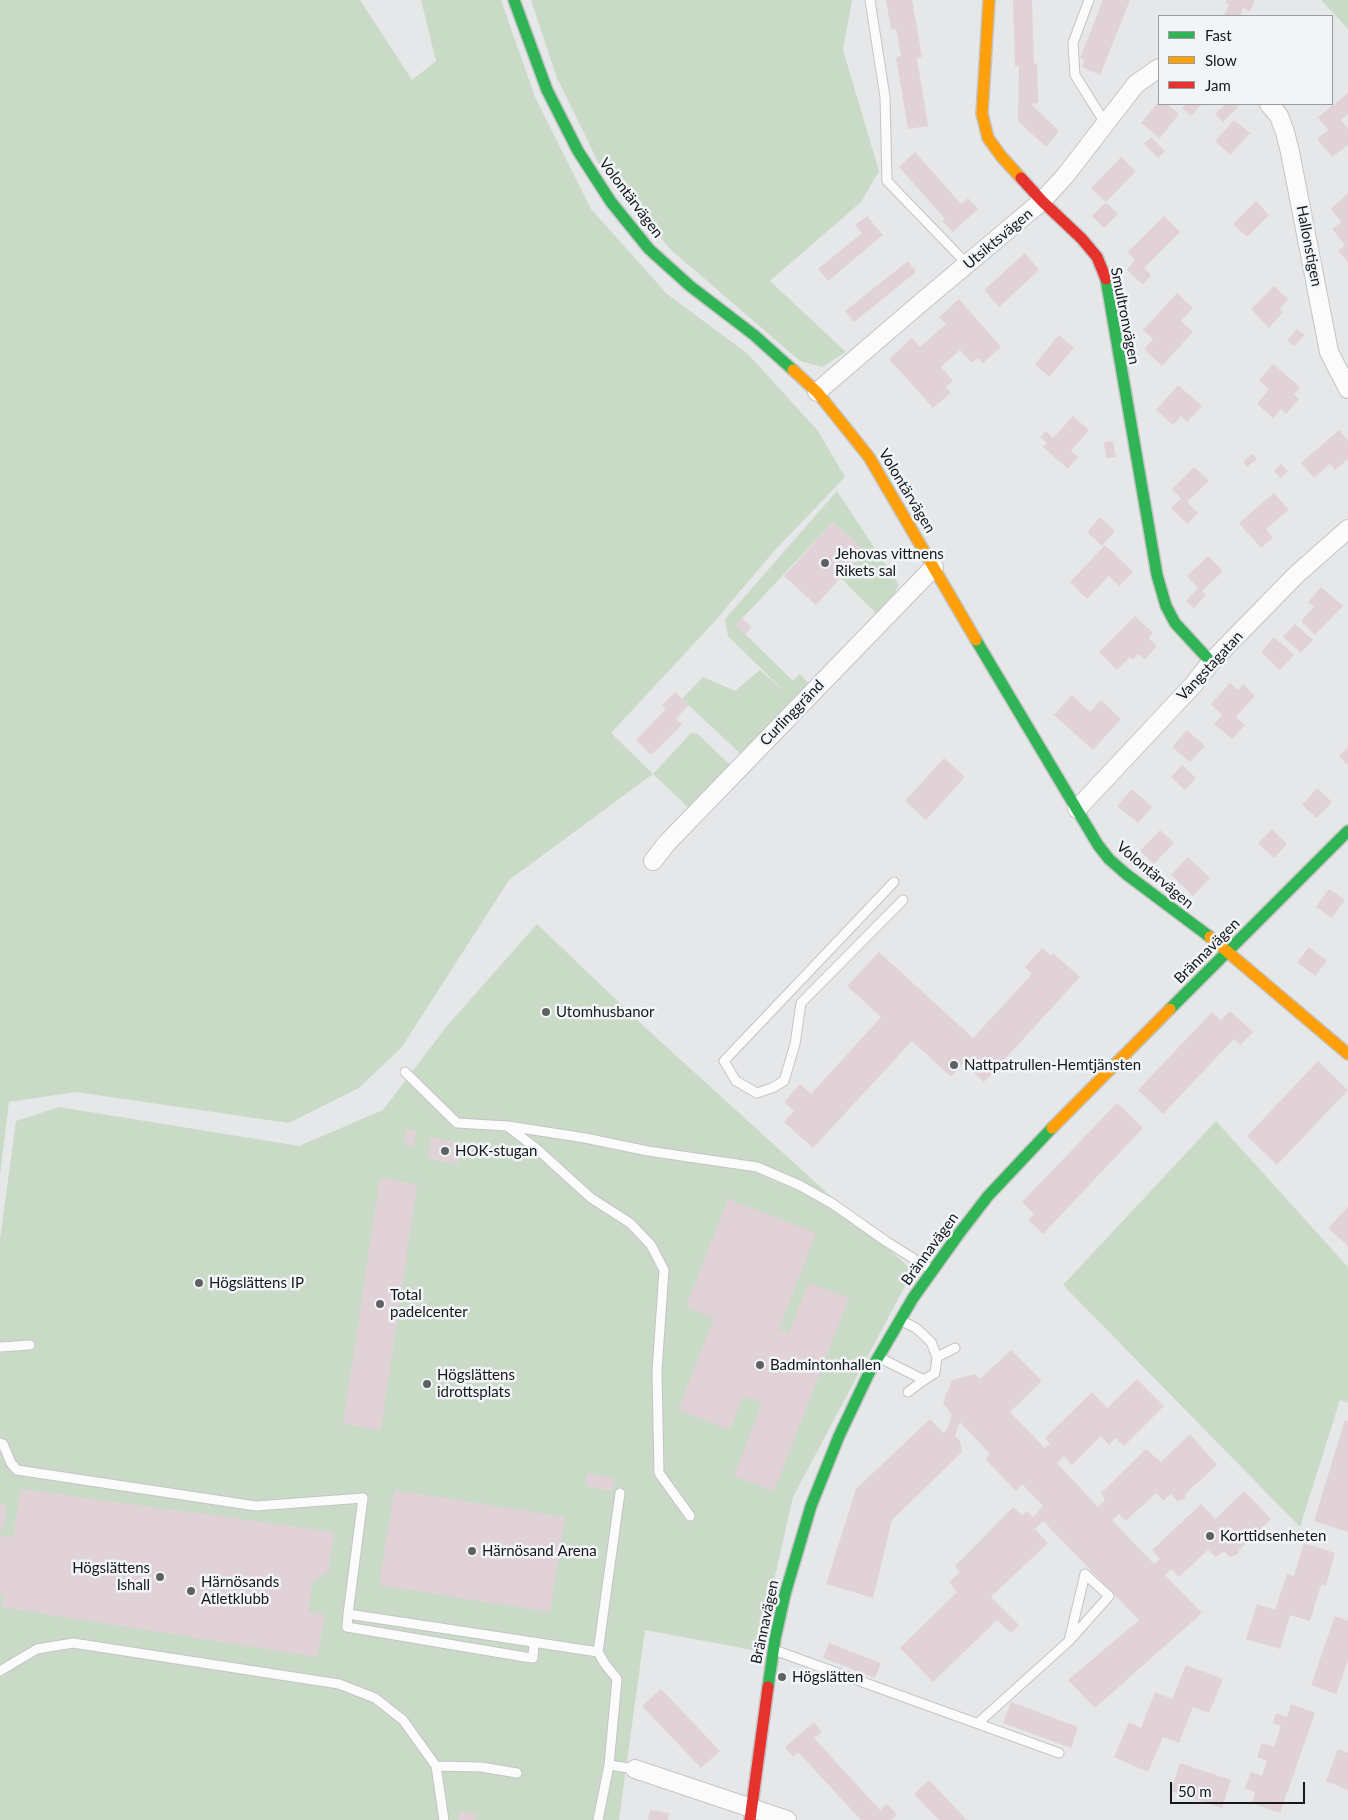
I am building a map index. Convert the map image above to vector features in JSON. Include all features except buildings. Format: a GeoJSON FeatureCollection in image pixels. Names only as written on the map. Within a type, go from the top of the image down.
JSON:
{"type":"FeatureCollection","features":[{"type":"Feature","properties":{"kind":"street","name":"Volontärvägen"},"geometry":{"type":"LineString","coordinates":[[514,0],[547,90],[578,151],[611,202],[649,249],[690,286],[754,336],[817,392],[869,457],[1006,693],[1093,838],[1114,864],[1142,888],[1228,951],[1348,1054]]}},
{"type":"Feature","properties":{"kind":"street","name":"Smultronvägen"},"geometry":{"type":"LineString","coordinates":[[989,0],[982,114],[988,138],[1001,156],[1042,201],[1082,239],[1097,257],[1106,278],[1157,575],[1166,606],[1175,623],[1212,662]]}},
{"type":"Feature","properties":{"kind":"street","name":"Utsiktsvägen"},"geometry":{"type":"LineString","coordinates":[[817,392],[1042,201],[1136,84],[1158,69]]}},
{"type":"Feature","properties":{"kind":"street","name":"Hallonstigen"},"geometry":{"type":"LineString","coordinates":[[1270,105],[1279,116],[1290,152],[1329,352],[1348,389]]}},
{"type":"Feature","properties":{"kind":"street","name":"Vangstagatan"},"geometry":{"type":"LineString","coordinates":[[1077,809],[1194,684],[1212,662],[1296,575],[1348,529]]}},
{"type":"Feature","properties":{"kind":"street","name":"Curlinggränd"},"geometry":{"type":"LineString","coordinates":[[653,861],[666,844],[934,567]]}},
{"type":"Feature","properties":{"kind":"street","name":"Brännavägen"},"geometry":{"type":"LineString","coordinates":[[751,1814],[773,1650],[785,1594],[811,1506],[839,1436],[869,1373],[900,1320],[932,1270],[988,1196],[1027,1153],[1348,831]]}},
{"type":"Feature","properties":{"kind":"street"},"geometry":{"type":"LineString","coordinates":[[635,1769],[751,1814],[787,1820]]}},
{"type":"Feature","properties":{"kind":"lane"},"geometry":{"type":"LineString","coordinates":[[870,0],[885,98],[887,181],[967,264]]}},
{"type":"Feature","properties":{"kind":"lane"},"geometry":{"type":"LineString","coordinates":[[1089,0],[1073,43],[1074,74],[1105,123]]}},
{"type":"Feature","properties":{"kind":"lane"},"geometry":{"type":"LineString","coordinates":[[894,882],[724,1061],[736,1081],[757,1093],[772,1088],[784,1081],[795,1044],[800,1003],[902,900]]}},
{"type":"Feature","properties":{"kind":"lane"},"geometry":{"type":"LineString","coordinates":[[406,1072],[457,1123],[507,1126],[571,1135],[648,1151],[757,1167],[799,1185],[833,1204],[887,1242],[932,1270]]}},
{"type":"Feature","properties":{"kind":"lane"},"geometry":{"type":"LineString","coordinates":[[571,1135],[574,1125]]}},
{"type":"Feature","properties":{"kind":"lane"},"geometry":{"type":"LineString","coordinates":[[507,1126],[591,1198],[630,1223],[651,1245],[664,1270],[657,1371],[659,1472],[690,1516]]}},
{"type":"Feature","properties":{"kind":"lane"},"geometry":{"type":"LineString","coordinates":[[900,1320],[916,1328],[931,1342],[937,1358],[935,1373],[908,1392]]}},
{"type":"Feature","properties":{"kind":"lane"},"geometry":{"type":"LineString","coordinates":[[0,1347],[30,1345]]}},
{"type":"Feature","properties":{"kind":"lane"},"geometry":{"type":"LineString","coordinates":[[937,1358],[955,1348]]}},
{"type":"Feature","properties":{"kind":"lane"},"geometry":{"type":"LineString","coordinates":[[878,1357],[924,1380]]}},
{"type":"Feature","properties":{"kind":"lane"},"geometry":{"type":"LineString","coordinates":[[0,1443],[4,1444],[11,1464],[17,1470],[256,1506],[363,1498],[347,1627],[533,1658],[534,1642]]}},
{"type":"Feature","properties":{"kind":"lane"},"geometry":{"type":"LineString","coordinates":[[598,1820],[609,1765],[617,1679],[598,1652],[620,1493]]}},
{"type":"Feature","properties":{"kind":"lane"},"geometry":{"type":"LineString","coordinates":[[978,1723],[1069,1641],[1109,1596],[1085,1574],[1069,1641]]}},
{"type":"Feature","properties":{"kind":"lane"},"geometry":{"type":"LineString","coordinates":[[348,1614],[598,1652]]}},
{"type":"Feature","properties":{"kind":"lane"},"geometry":{"type":"LineString","coordinates":[[0,1671],[37,1648],[73,1643],[339,1684],[375,1698],[403,1720],[436,1766],[444,1820]]}},
{"type":"Feature","properties":{"kind":"lane"},"geometry":{"type":"LineString","coordinates":[[773,1650],[1058,1753]]}},
{"type":"Feature","properties":{"kind":"lane"},"geometry":{"type":"LineString","coordinates":[[609,1765],[635,1769]]}},
{"type":"Feature","properties":{"kind":"lane"},"geometry":{"type":"LineString","coordinates":[[436,1766],[481,1767],[517,1773]]}},
{"type":"Feature","properties":{"kind":"green space"},"geometry":{"type":"Polygon","coordinates":[[[0,0],[360,0],[412,80],[436,61],[421,0],[501,0],[535,97],[591,209],[667,294],[748,354],[818,431],[845,477],[775,550],[715,621],[611,733],[653,774],[509,880],[402,1047],[359,1088],[289,1123],[76,1092],[9,1102],[0,1175],[0,0]]]}},
{"type":"Feature","properties":{"kind":"green space"},"geometry":{"type":"Polygon","coordinates":[[[531,0],[852,0],[843,50],[879,171],[861,202],[770,281],[846,352],[822,367],[800,361],[670,249],[598,162],[557,78],[531,0]]]}},
{"type":"Feature","properties":{"kind":"green space"},"geometry":{"type":"Polygon","coordinates":[[[1321,0],[1348,0],[1348,29],[1321,0]]]}},
{"type":"Feature","properties":{"kind":"green space"},"geometry":{"type":"Polygon","coordinates":[[[837,491],[899,585],[889,603],[877,614],[841,578],[865,551],[833,522],[736,625],[793,681],[800,674],[810,685],[743,756],[682,699],[703,677],[735,691],[760,670],[785,692],[728,636],[725,619],[837,491]]]}},
{"type":"Feature","properties":{"kind":"green space"},"geometry":{"type":"Polygon","coordinates":[[[691,733],[698,734],[732,767],[690,809],[653,774],[691,733]]]}},
{"type":"Feature","properties":{"kind":"green space","name":"Högslättens idrottsplats"},"geometry":{"type":"Polygon","coordinates":[[[537,924],[649,1031],[913,1271],[793,1497],[758,1651],[645,1630],[619,1820],[0,1820],[0,1239],[16,1121],[59,1107],[299,1146],[383,1110],[446,1027],[537,924]]]}},
{"type":"Feature","properties":{"kind":"green space"},"geometry":{"type":"Polygon","coordinates":[[[1216,1121],[1348,1267],[1348,1403],[1340,1400],[1300,1527],[1063,1285],[1216,1121]]]}},
{"type":"Feature","properties":{"kind":"traffic: fast"},"geometry":{"type":"LineString","coordinates":[[514,0],[547,90],[578,151],[611,202],[649,249],[690,286],[754,335],[793,370]]}},
{"type":"Feature","properties":{"kind":"traffic: fast"},"geometry":{"type":"LineString","coordinates":[[1106,279],[1157,575],[1166,606],[1175,623],[1211,662]]}},
{"type":"Feature","properties":{"kind":"traffic: fast"},"geometry":{"type":"LineString","coordinates":[[976,640],[1098,845],[1109,859],[1210,937]]}},
{"type":"Feature","properties":{"kind":"traffic: fast"},"geometry":{"type":"LineString","coordinates":[[1170,1009],[1348,831]]}},
{"type":"Feature","properties":{"kind":"traffic: fast"},"geometry":{"type":"LineString","coordinates":[[768,1687],[775,1639],[785,1594],[811,1506],[839,1436],[869,1373],[913,1298],[958,1235],[988,1196],[1052,1128]]}},
{"type":"Feature","properties":{"kind":"traffic: slow"},"geometry":{"type":"LineString","coordinates":[[989,0],[982,114],[988,138],[1021,178]]}},
{"type":"Feature","properties":{"kind":"traffic: slow"},"geometry":{"type":"LineString","coordinates":[[793,370],[817,392],[869,457],[976,640]]}},
{"type":"Feature","properties":{"kind":"traffic: slow"},"geometry":{"type":"LineString","coordinates":[[1210,937],[1348,1054]]}},
{"type":"Feature","properties":{"kind":"traffic: slow"},"geometry":{"type":"LineString","coordinates":[[1052,1128],[1170,1009]]}},
{"type":"Feature","properties":{"kind":"traffic: jam"},"geometry":{"type":"LineString","coordinates":[[1021,178],[1082,239],[1097,257],[1106,279]]}},
{"type":"Feature","properties":{"kind":"traffic: jam"},"geometry":{"type":"LineString","coordinates":[[750,1820],[768,1687]]}},
{"type":"Feature","properties":{"kind":"place","name":"Jehovas vittnens Rikets sal"},"geometry":{"type":"Point","coordinates":[825,563]}},
{"type":"Feature","properties":{"kind":"place","name":"Utomhusbanor"},"geometry":{"type":"Point","coordinates":[546,1012]}},
{"type":"Feature","properties":{"kind":"place","name":"Nattpatrullen-Hemtjänsten"},"geometry":{"type":"Point","coordinates":[954,1065]}},
{"type":"Feature","properties":{"kind":"place","name":"HOK-stugan"},"geometry":{"type":"Point","coordinates":[445,1151]}},
{"type":"Feature","properties":{"kind":"place","name":"Högslättens IP"},"geometry":{"type":"Point","coordinates":[199,1283]}},
{"type":"Feature","properties":{"kind":"place","name":"Total padelcenter"},"geometry":{"type":"Point","coordinates":[380,1304]}},
{"type":"Feature","properties":{"kind":"place","name":"Badmintonhallen"},"geometry":{"type":"Point","coordinates":[760,1365]}},
{"type":"Feature","properties":{"kind":"place","name":"Högslättens idrottsplats"},"geometry":{"type":"Point","coordinates":[427,1384]}},
{"type":"Feature","properties":{"kind":"place","name":"Korttidsenheten"},"geometry":{"type":"Point","coordinates":[1210,1536]}},
{"type":"Feature","properties":{"kind":"place","name":"Härnösand Arena"},"geometry":{"type":"Point","coordinates":[472,1551]}},
{"type":"Feature","properties":{"kind":"place","name":"Högslättens Ishall"},"geometry":{"type":"Point","coordinates":[160,1577]}},
{"type":"Feature","properties":{"kind":"place","name":"Härnösands Atletklubb"},"geometry":{"type":"Point","coordinates":[191,1591]}},
{"type":"Feature","properties":{"kind":"place","name":"Högslätten"},"geometry":{"type":"Point","coordinates":[782,1677]}}]}
